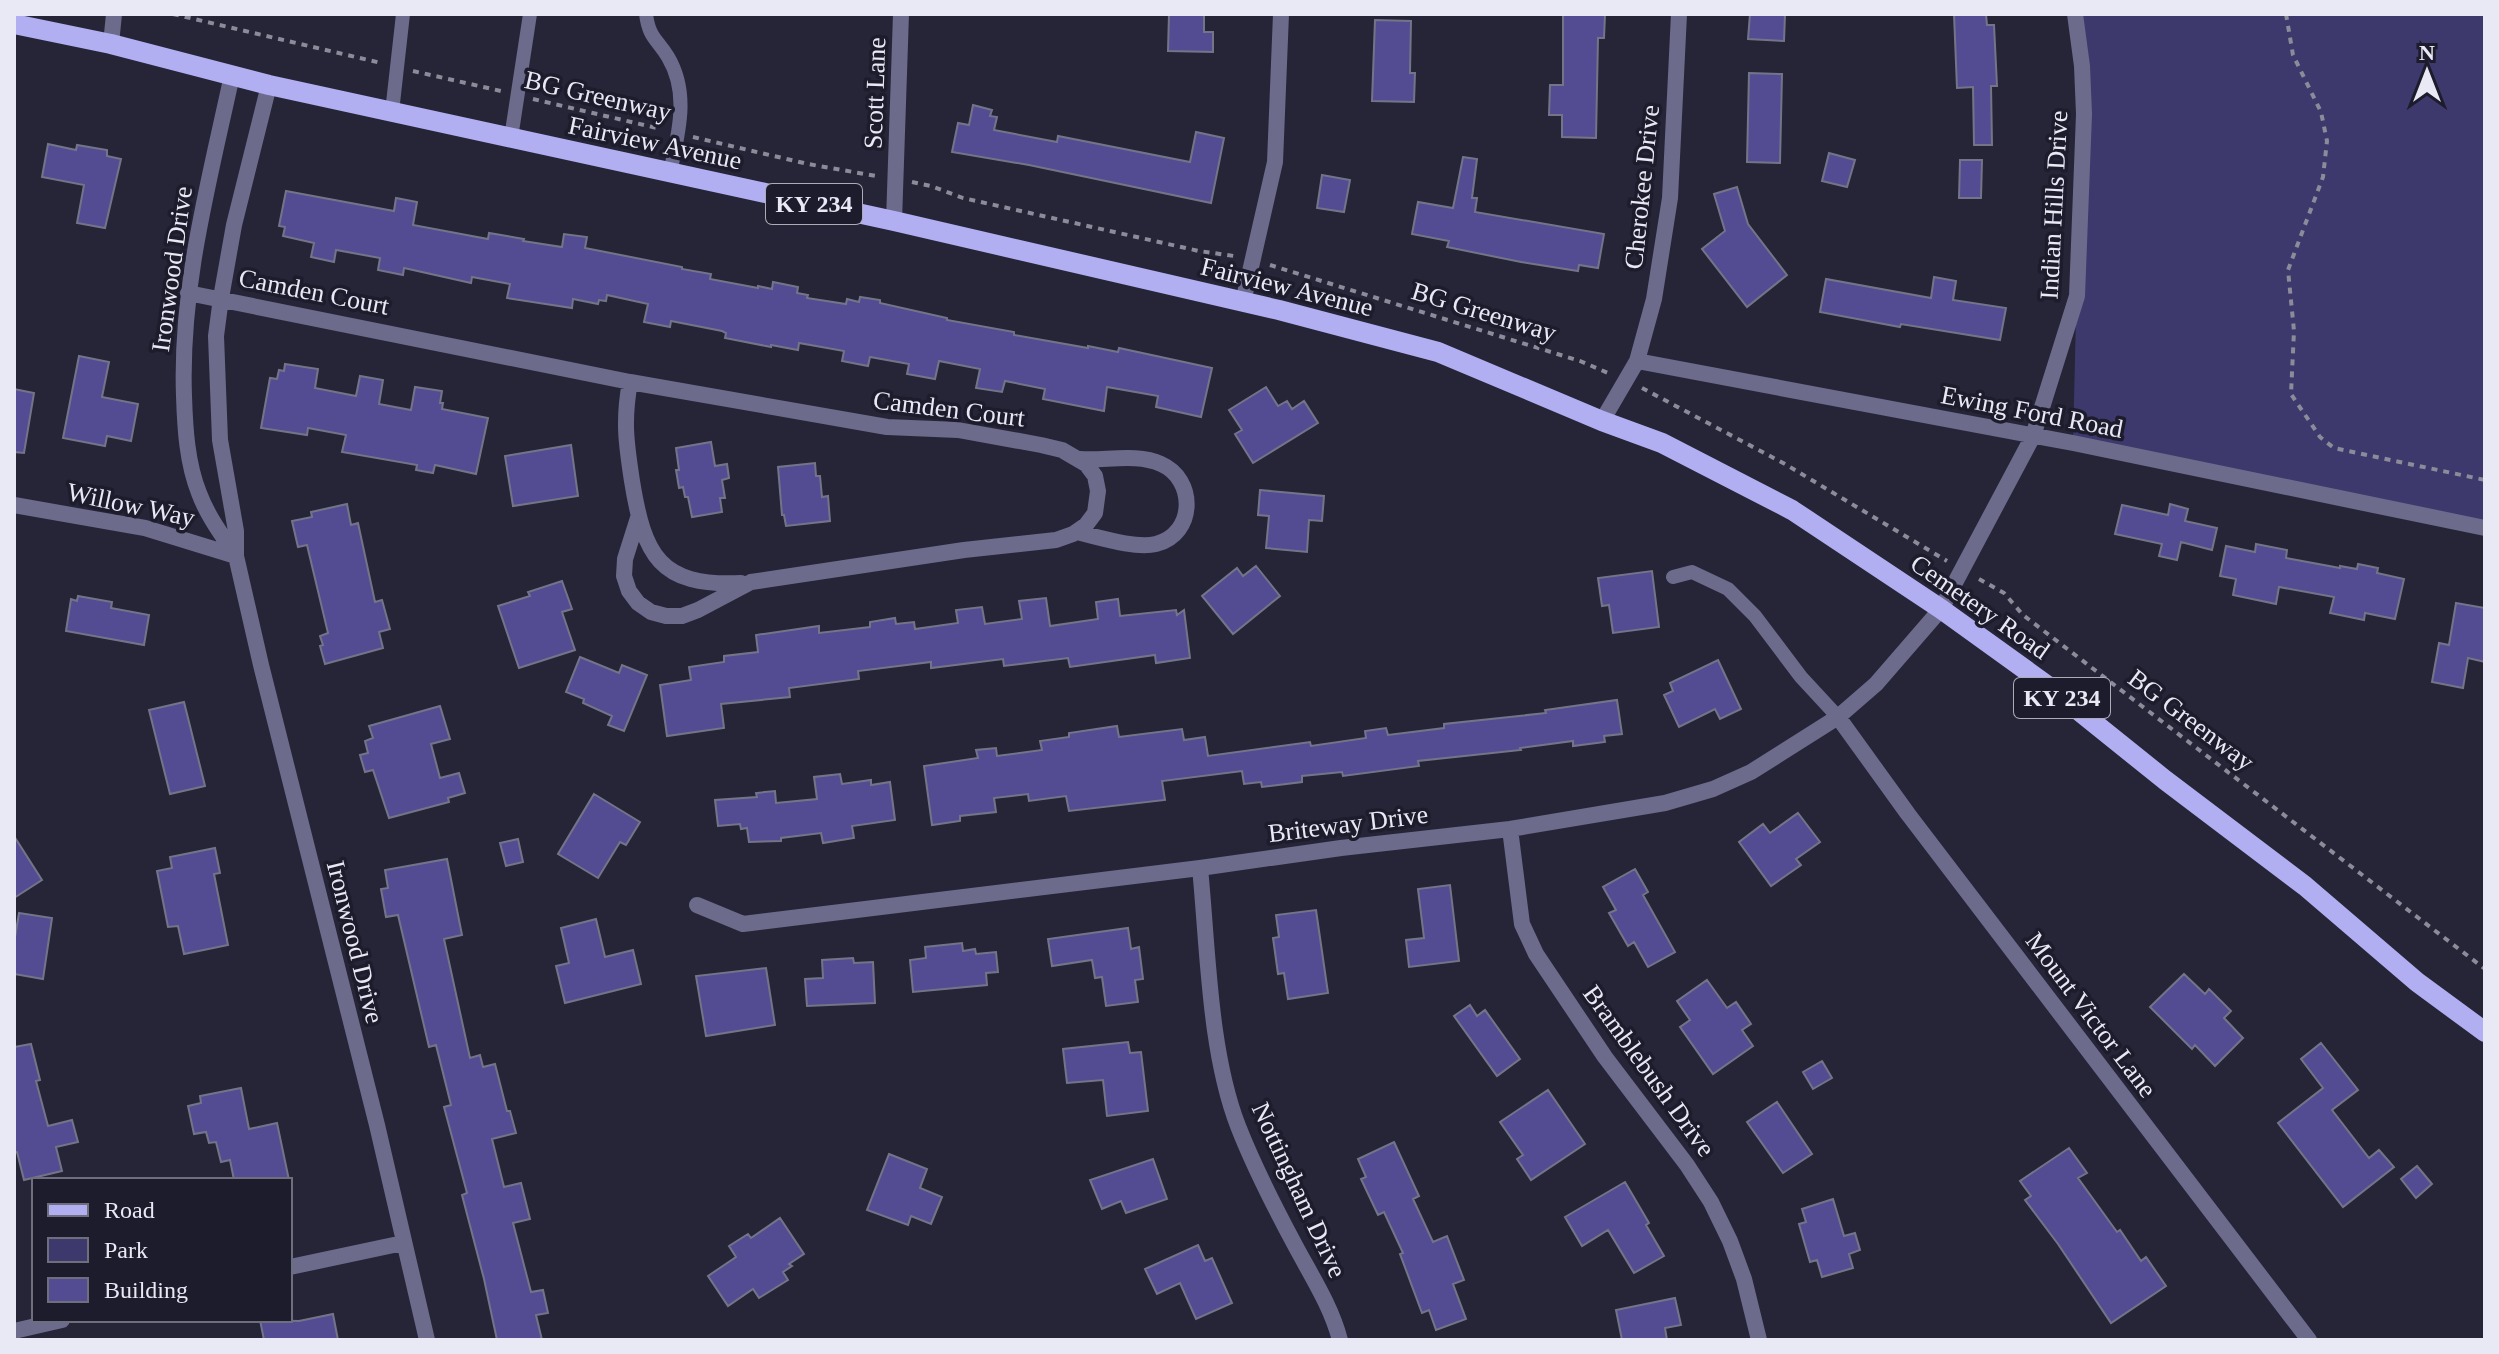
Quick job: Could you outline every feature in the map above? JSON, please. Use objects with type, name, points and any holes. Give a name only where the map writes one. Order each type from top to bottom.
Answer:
[{"type":"main road","name":"Fairview Avenue","points":[[14,24],[111,44],[269,85],[894,221],[1243,302],[1438,352],[1602,421]]},
{"type":"main road","name":"Cemetery Road","points":[[1602,421],[1662,443],[1792,510],[1941,609],[2048,686],[2305,886],[2417,982],[2485,1032]]},
{"type":"street","points":[[111,44],[114,14]]},
{"type":"street","name":"Scott Lane","points":[[894,221],[901,14]]},
{"type":"street","points":[[1243,302],[1275,162],[1281,14]]},
{"type":"street","name":"Cherokee Drive","points":[[1637,361],[1654,299],[1670,198],[1679,14]]},
{"type":"street","name":"Indian Hills Drive","points":[[1941,609],[2033,436],[2077,296],[2084,114],[2075,14]]},
{"type":"street","name":"Ironwood Drive","points":[[232,75],[195,239],[183,337],[185,433],[198,490],[210,520],[236,556]]},
{"type":"street","name":"Ironwood Drive","points":[[269,85],[234,225],[221,298],[216,336],[220,440],[236,531],[236,556],[427,1340]]},
{"type":"street","name":"Camden Court","points":[[188,293],[630,382],[887,427],[958,430],[1062,450],[1080,459],[1132,459],[1159,463],[1171,470],[1186,492],[1186,517],[1180,528],[1161,543],[1138,544],[1076,532]]},
{"type":"street","points":[[1602,421],[1637,361]]},
{"type":"street","name":"Ewing Ford Road","points":[[1637,361],[2033,436],[2485,528]]},
{"type":"street","points":[[630,382],[624,415],[638,518],[657,559],[673,572],[704,583],[751,582],[964,550],[1056,540],[1076,532],[1091,519],[1098,499],[1095,476],[1080,459]]},
{"type":"street","name":"Willow Way","points":[[14,505],[145,528],[236,556]]},
{"type":"street","points":[[638,518],[625,559],[624,576],[633,597],[651,612],[666,616],[690,614],[751,582]]},
{"type":"street","name":"Briteway Drive","points":[[697,905],[743,924],[1510,829],[1665,803],[1713,789],[1767,764],[1838,717],[1876,684],[1941,609]]},
{"type":"street","name":"Mount Victor Lane","points":[[1838,717],[1908,814],[2309,1340]]},
{"type":"street","name":"Bramblebush Drive","points":[[1510,829],[1522,924],[1536,954],[1605,1057],[1687,1165],[1711,1202],[1744,1279],[1759,1340]]},
{"type":"street","name":"Nottingham Drive","points":[[1200,868],[1215,1021],[1237,1125],[1329,1308],[1340,1340]]},
{"type":"street","points":[[292,1267],[403,1243]]},
{"type":"street","points":[[14,1331],[53,1322]]},
{"type":"lane","points":[[392,112],[403,14]]},
{"type":"lane","points":[[511,138],[530,14]]},
{"type":"lane","points":[[646,14],[649,31],[669,58],[678,80],[682,111],[670,173]]},
{"type":"lane","points":[[1673,577],[1692,572],[1728,589],[1755,616],[1801,677],[1838,717]]},
{"type":"path","name":"BG Greenway","points":[[173,14],[808,164],[931,186],[978,202],[1199,251],[1223,253],[1300,273],[1566,356],[1665,399],[1785,464],[2004,593],[2023,615],[2485,969]]},
{"type":"path","points":[[2286,14],[2293,55],[2321,112],[2327,141],[2323,177],[2288,270],[2294,331],[2291,394],[2320,437],[2334,448],[2485,480]]},
{"type":"green space","points":[[2074,14],[2485,14],[2485,528],[2073,443],[2082,66]]},
{"type":"building","points":[[1169,14],[1204,14],[1204,32],[1213,32],[1213,52],[1168,51]]},
{"type":"building","points":[[1563,14],[1605,14],[1604,38],[1598,38],[1596,138],[1562,137],[1562,115],[1549,115],[1550,85],[1563,85]]},
{"type":"building","points":[[1750,14],[1785,14],[1784,41],[1748,39]]},
{"type":"building","points":[[1954,14],[1986,14],[1987,25],[1994,25],[1997,86],[1991,86],[1992,145],[1974,145],[1973,87],[1957,88]]},
{"type":"building","points":[[1375,20],[1411,21],[1410,73],[1415,73],[1414,102],[1372,101]]},
{"type":"building","points":[[1749,73],[1782,74],[1780,163],[1747,162]]},
{"type":"building","points":[[973,105],[992,110],[990,116],[997,117],[994,130],[1057,142],[1058,136],[1190,162],[1196,132],[1224,138],[1211,203],[952,152],[958,123],[969,125]]},
{"type":"building","points":[[48,144],[76,150],[77,145],[107,150],[107,156],[121,159],[105,228],[77,223],[84,185],[42,177]]},
{"type":"building","points":[[1829,153],[1855,160],[1847,187],[1822,181]]},
{"type":"building","points":[[1463,157],[1477,159],[1472,198],[1477,198],[1475,212],[1604,234],[1598,268],[1579,265],[1578,271],[1521,262],[1447,247],[1449,241],[1412,234],[1418,202],[1453,208]]},
{"type":"building","points":[[1960,160],[1982,160],[1981,198],[1959,198]]},
{"type":"building","points":[[1322,175],[1350,180],[1344,212],[1317,208]]},
{"type":"building","points":[[1737,187],[1748,224],[1787,275],[1747,307],[1702,249],[1725,231],[1714,194]]},
{"type":"building","points":[[286,191],[394,211],[396,198],[417,202],[413,225],[488,239],[489,233],[562,247],[564,234],[587,237],[585,248],[711,274],[710,279],[772,289],[773,282],[798,287],[797,293],[808,295],[807,298],[846,304],[847,299],[859,302],[860,297],[880,300],[880,303],[947,320],[1014,332],[1014,335],[1118,352],[1119,348],[1212,368],[1201,417],[1156,407],[1158,396],[1107,387],[1104,411],[1043,399],[1045,389],[1005,381],[1002,392],[976,388],[980,369],[939,361],[935,379],[907,374],[909,364],[870,357],[868,366],[842,361],[844,351],[799,343],[798,350],[771,347],[725,338],[726,333],[722,331],[671,321],[670,327],[644,322],[648,304],[607,295],[606,301],[599,300],[598,304],[573,299],[572,308],[507,298],[510,284],[472,277],[471,283],[404,268],[403,275],[378,270],[380,258],[336,250],[334,262],[311,257],[314,243],[283,236],[285,227],[279,226]]},
{"type":"building","points":[[1934,277],[1956,281],[1953,300],[2006,308],[2000,340],[1901,324],[1900,327],[1820,312],[1826,279],[1931,298]]},
{"type":"building","points":[[79,356],[109,362],[102,397],[138,404],[131,441],[107,436],[105,446],[63,438]]},
{"type":"building","points":[[285,364],[318,369],[315,388],[356,396],[360,376],[383,380],[379,404],[411,410],[415,387],[442,391],[442,409],[488,418],[476,474],[435,465],[433,473],[416,470],[417,465],[342,452],[346,435],[308,428],[307,435],[261,428],[270,378],[277,379],[279,370],[284,371]]},
{"type":"building","points":[[1266,387],[1278,406],[1287,401],[1292,409],[1304,401],[1318,423],[1253,463],[1235,434],[1242,430],[1229,410]]},
{"type":"building","points":[[14,389],[34,393],[24,453],[14,452]]},
{"type":"building","points":[[711,442],[715,466],[727,464],[729,478],[722,480],[725,498],[720,498],[722,512],[692,517],[688,497],[685,497],[683,487],[679,488],[676,448]]},
{"type":"building","points":[[571,445],[578,496],[513,506],[505,456]]},
{"type":"building","points":[[815,463],[822,497],[828,496],[830,521],[786,526],[782,515],[778,467]]},
{"type":"building","points":[[1260,490],[1324,496],[1322,521],[1309,520],[1307,552],[1266,548],[1269,516],[1258,515]]},
{"type":"building","points":[[347,504],[351,525],[358,523],[375,602],[382,600],[390,629],[379,632],[383,648],[325,664],[320,636],[328,633],[307,545],[298,547],[292,521],[312,517],[311,512]]},
{"type":"building","points":[[2170,504],[2188,509],[2185,521],[2217,528],[2212,550],[2181,542],[2177,560],[2159,556],[2162,544],[2115,534],[2122,505],[2168,515]]},
{"type":"building","points":[[2256,544],[2287,550],[2286,558],[2340,568],[2357,569],[2358,564],[2378,568],[2377,573],[2404,579],[2395,619],[2365,613],[2364,620],[2330,613],[2334,597],[2279,587],[2276,604],[2233,595],[2236,579],[2220,576],[2226,546],[2255,552]]},
{"type":"building","points":[[1256,566],[1280,596],[1233,634],[1202,596],[1237,568],[1243,576]]},
{"type":"building","points":[[1652,571],[1659,627],[1613,633],[1609,605],[1602,606],[1598,578]]},
{"type":"building","points":[[562,581],[572,609],[562,612],[575,650],[519,668],[498,606]]},
{"type":"building","points":[[78,596],[112,602],[111,608],[149,615],[144,645],[66,631],[71,599],[77,601]]},
{"type":"building","points":[[1046,598],[1050,626],[1098,619],[1096,602],[1118,599],[1120,616],[1176,610],[1177,615],[1184,610],[1190,658],[1156,663],[1155,655],[1070,667],[1068,658],[1004,666],[1003,659],[931,668],[931,662],[858,671],[859,679],[789,688],[790,697],[721,704],[724,728],[667,736],[660,685],[691,680],[689,667],[724,662],[724,656],[758,652],[756,635],[819,626],[819,633],[870,627],[870,622],[895,618],[896,624],[914,622],[915,629],[958,623],[956,610],[982,607],[985,624],[1022,619],[1019,601]]},
{"type":"building","points":[[2456,603],[2485,608],[2485,662],[2468,658],[2463,688],[2432,682],[2439,643],[2449,645]]},
{"type":"building","points":[[580,657],[619,673],[622,665],[647,675],[624,731],[608,725],[612,716],[566,692]]},
{"type":"building","points":[[1718,660],[1741,709],[1720,719],[1715,709],[1679,727],[1664,695],[1673,691],[1670,683]]},
{"type":"building","points":[[1617,700],[1622,734],[1604,736],[1605,742],[1573,746],[1573,741],[1418,761],[1419,766],[1343,776],[1342,772],[1302,776],[1302,782],[1262,787],[1261,782],[1244,784],[1242,771],[1162,781],[1165,800],[1069,811],[1066,796],[1029,801],[1028,794],[994,798],[996,812],[960,816],[960,821],[932,825],[924,766],[978,758],[976,750],[996,748],[997,756],[1042,750],[1040,741],[1069,737],[1069,733],[1117,726],[1119,737],[1182,729],[1184,740],[1205,737],[1208,756],[1366,738],[1365,731],[1386,728],[1388,735],[1444,728],[1444,724],[1546,713],[1545,710]]},
{"type":"building","points":[[184,702],[205,786],[170,794],[149,710]]},
{"type":"building","points":[[440,706],[450,739],[431,744],[440,778],[459,773],[465,793],[448,798],[449,802],[389,818],[373,770],[365,772],[360,755],[368,753],[365,741],[373,738],[369,726]]},
{"type":"building","points":[[840,774],[842,784],[871,780],[871,785],[890,782],[895,820],[852,826],[854,838],[823,843],[821,833],[781,838],[781,841],[749,842],[747,828],[741,829],[740,824],[718,826],[715,800],[757,797],[756,793],[775,791],[776,803],[817,799],[814,777]]},
{"type":"building","points":[[594,794],[640,822],[626,845],[620,842],[598,878],[558,854]]},
{"type":"building","points":[[1798,813],[1820,842],[1796,859],[1801,865],[1771,886],[1739,842],[1763,824],[1770,833]]},
{"type":"building","points":[[14,836],[42,880],[14,898]]},
{"type":"building","points":[[518,839],[523,862],[506,866],[500,843]]},
{"type":"building","points":[[215,848],[220,873],[214,874],[228,945],[184,954],[178,926],[168,927],[157,871],[172,868],[170,857]]},
{"type":"building","points":[[447,859],[462,935],[444,939],[470,1058],[480,1055],[483,1067],[495,1064],[516,1133],[492,1139],[504,1187],[521,1183],[530,1219],[513,1223],[531,1292],[543,1290],[548,1313],[536,1315],[542,1340],[497,1340],[462,1195],[467,1193],[444,1107],[451,1105],[436,1045],[429,1047],[398,915],[386,917],[381,889],[388,888],[385,870]]},
{"type":"building","points":[[1635,869],[1648,892],[1643,895],[1675,952],[1648,967],[1634,942],[1628,946],[1609,913],[1616,910],[1603,887]]},
{"type":"building","points":[[1450,885],[1459,961],[1409,967],[1406,940],[1424,938],[1418,889]]},
{"type":"building","points":[[1316,910],[1328,993],[1288,999],[1284,973],[1278,974],[1273,938],[1279,937],[1276,915]]},
{"type":"building","points":[[19,913],[52,918],[43,979],[14,974],[14,943]]},
{"type":"building","points":[[596,919],[605,957],[633,950],[641,984],[565,1003],[556,966],[569,963],[561,928]]},
{"type":"building","points":[[1128,928],[1131,949],[1139,947],[1143,979],[1135,980],[1138,1002],[1106,1006],[1102,977],[1095,978],[1092,960],[1052,966],[1048,939]]},
{"type":"building","points":[[962,943],[963,951],[975,949],[976,954],[996,952],[998,972],[986,973],[987,985],[913,992],[910,960],[926,958],[925,947]]},
{"type":"building","points":[[853,958],[854,963],[873,962],[875,1003],[807,1006],[805,979],[823,978],[822,960]]},
{"type":"building","points":[[766,968],[775,1025],[706,1036],[696,976]]},
{"type":"building","points":[[2184,974],[2205,994],[2209,989],[2231,1011],[2224,1018],[2243,1038],[2215,1066],[2195,1045],[2192,1049],[2150,1007]]},
{"type":"building","points":[[1707,980],[1727,1008],[1736,1002],[1751,1024],[1742,1030],[1753,1046],[1713,1074],[1680,1027],[1690,1020],[1677,1001]]},
{"type":"building","points":[[1470,1005],[1477,1016],[1485,1010],[1520,1059],[1497,1076],[1454,1016]]},
{"type":"building","points":[[1128,1042],[1130,1053],[1141,1052],[1148,1111],[1107,1116],[1103,1080],[1067,1083],[1063,1049]]},
{"type":"building","points":[[2321,1043],[2358,1090],[2332,1110],[2369,1158],[2379,1150],[2394,1167],[2343,1207],[2278,1123],[2323,1088],[2301,1059]]},
{"type":"building","points":[[31,1044],[40,1080],[36,1081],[48,1126],[72,1120],[78,1142],[56,1147],[62,1171],[24,1180],[17,1152],[14,1153],[14,1047]]},
{"type":"building","points":[[1822,1061],[1832,1078],[1813,1089],[1803,1072]]},
{"type":"building","points":[[241,1088],[249,1129],[277,1123],[289,1178],[234,1178],[230,1160],[221,1162],[216,1142],[209,1143],[206,1132],[194,1134],[188,1106],[201,1103],[200,1096]]},
{"type":"building","points":[[1548,1090],[1585,1144],[1531,1180],[1517,1159],[1523,1155],[1500,1122]]},
{"type":"building","points":[[1777,1102],[1812,1154],[1783,1173],[1747,1122]]},
{"type":"building","points":[[1394,1142],[1419,1196],[1413,1199],[1433,1242],[1447,1236],[1464,1280],[1453,1284],[1466,1319],[1436,1330],[1429,1310],[1422,1313],[1400,1254],[1403,1253],[1384,1212],[1378,1215],[1361,1179],[1366,1177],[1358,1159]]},
{"type":"building","points":[[2069,1148],[2087,1173],[2078,1178],[2117,1232],[2120,1230],[2141,1261],[2146,1257],[2166,1286],[2111,1323],[2025,1200],[2031,1196],[2020,1181]]},
{"type":"building","points":[[889,1154],[927,1169],[920,1188],[942,1197],[931,1224],[911,1216],[908,1225],[867,1210]]},
{"type":"building","points":[[1153,1159],[1167,1199],[1126,1213],[1121,1201],[1102,1209],[1090,1180]]},
{"type":"building","points":[[2417,1166],[2432,1184],[2416,1198],[2401,1179]]},
{"type":"building","points":[[1625,1182],[1664,1256],[1634,1273],[1608,1230],[1582,1246],[1565,1217]]},
{"type":"building","points":[[1833,1199],[1844,1236],[1855,1233],[1860,1250],[1849,1254],[1853,1268],[1822,1277],[1817,1260],[1810,1262],[1799,1224],[1806,1222],[1802,1209]]},
{"type":"building","points":[[780,1218],[804,1254],[783,1272],[788,1280],[759,1298],[753,1289],[728,1306],[708,1276],[736,1257],[729,1246],[748,1234],[751,1238]]},
{"type":"building","points":[[1198,1245],[1205,1261],[1212,1258],[1232,1303],[1196,1319],[1180,1283],[1157,1294],[1145,1269]]},
{"type":"building","points":[[1675,1298],[1681,1325],[1665,1328],[1667,1340],[1622,1340],[1616,1310]]},
{"type":"building","points":[[333,1314],[338,1340],[264,1340],[260,1322],[299,1321]]}]
